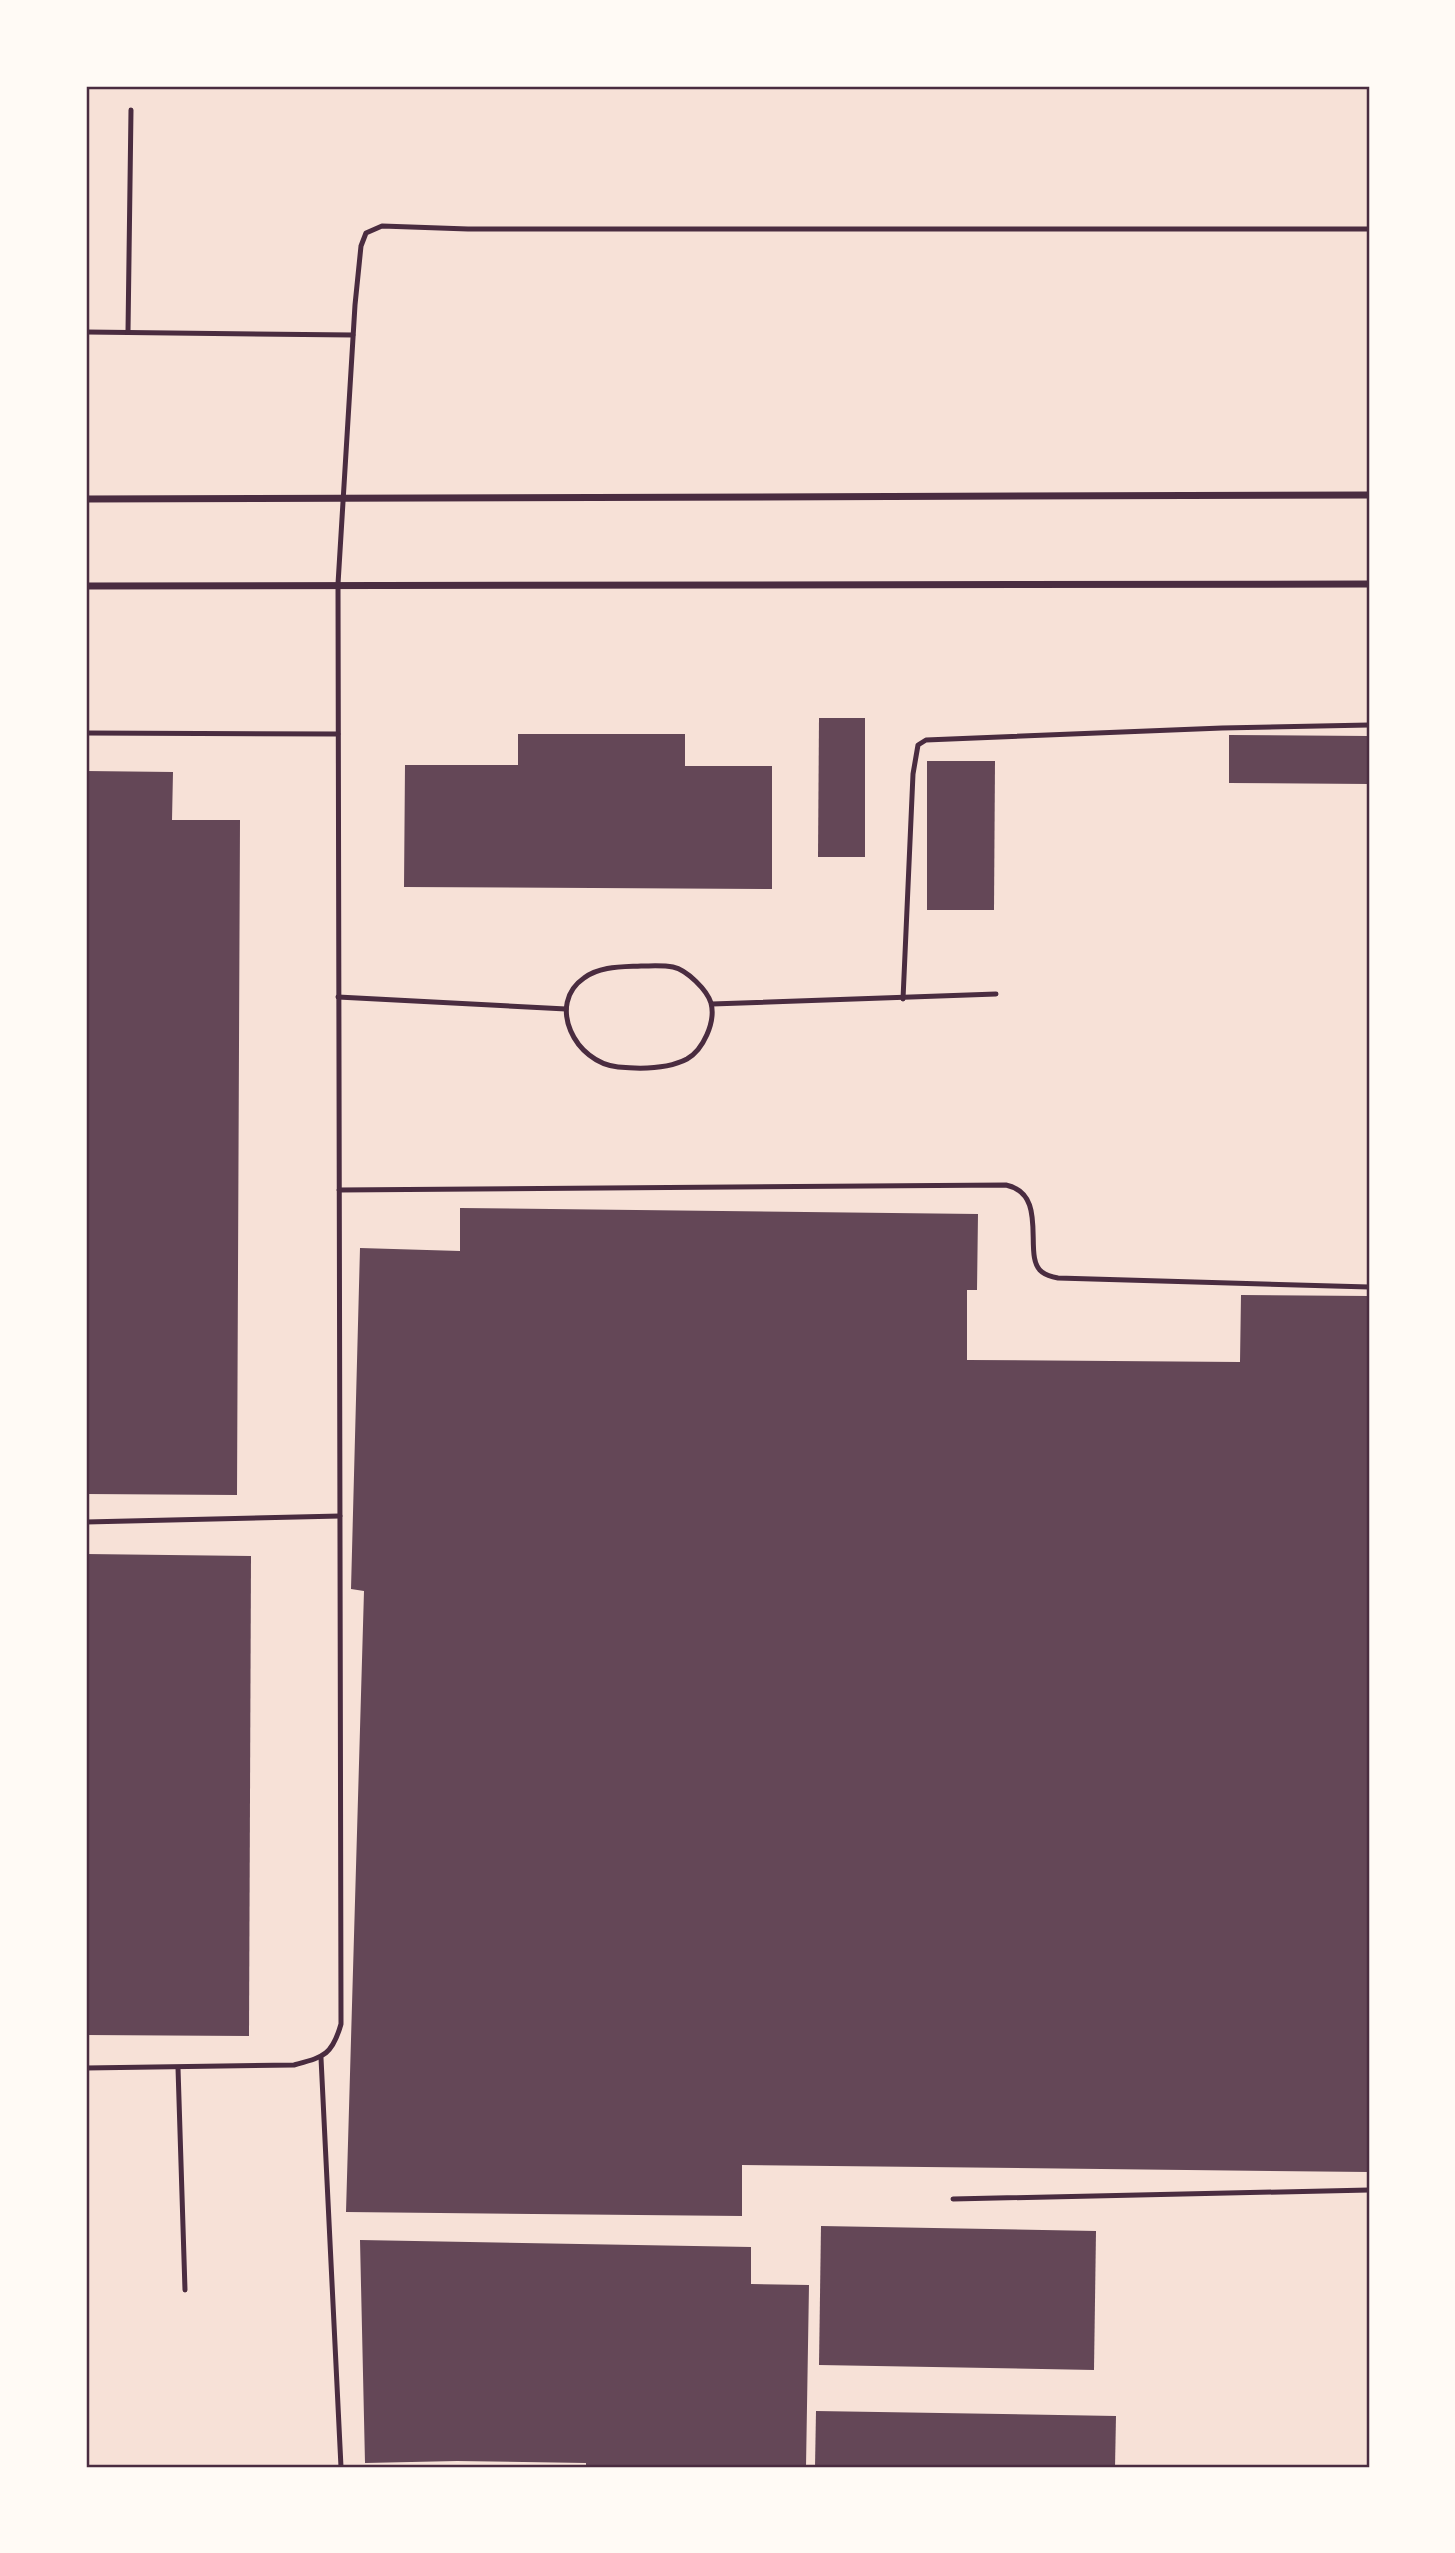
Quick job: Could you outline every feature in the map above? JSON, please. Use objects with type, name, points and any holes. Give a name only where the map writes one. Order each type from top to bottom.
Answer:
[{"type":"street","points":[[86,499],[1369,495]]},
{"type":"street","points":[[86,586],[1369,584]]},
{"type":"lane","points":[[128,332],[131,110]]},
{"type":"lane","points":[[86,2068],[294,2065],[321,2058],[336,2041],[341,2024],[338,584],[353,335],[361,246],[366,233],[382,226],[468,229],[1369,229]]},
{"type":"lane","points":[[86,332],[353,335]]},
{"type":"lane","points":[[903,999],[913,774],[918,745],[926,740],[1369,725]]},
{"type":"lane","points":[[86,733],[338,734]]},
{"type":"lane","points":[[641,966],[676,967],[691,978],[712,1004],[709,1034],[700,1047],[688,1058],[667,1066],[616,1067],[589,1058],[572,1039],[566,1009],[571,994],[582,978],[603,969],[641,966]]},
{"type":"lane","points":[[712,1004],[996,994]]},
{"type":"lane","points":[[338,997],[566,1009]]},
{"type":"lane","points":[[339,1190],[1006,1185],[1017,1188],[1026,1195],[1037,1266],[1043,1273],[1058,1278],[1369,1287]]},
{"type":"lane","points":[[86,1521],[340,1516]]},
{"type":"lane","points":[[321,2058],[341,2467]]},
{"type":"lane","points":[[178,2068],[185,2290]]},
{"type":"lane","points":[[953,2199],[1369,2190]]},
{"type":"building","points":[[819,718],[865,718],[865,857],[818,857]]},
{"type":"building","points":[[518,734],[685,734],[685,766],[772,766],[772,889],[404,887],[405,765],[518,765]]},
{"type":"building","points":[[1229,735],[1369,736],[1369,784],[1229,783]]},
{"type":"building","points":[[927,761],[995,761],[994,910],[927,910]]},
{"type":"building","points":[[86,771],[173,772],[172,820],[240,820],[237,1495],[86,1494]]},
{"type":"building","points":[[460,1208],[978,1214],[977,1290],[967,1290],[967,1360],[1240,1362],[1241,1295],[1369,1296],[1369,2172],[742,2165],[742,2216],[346,2212],[364,1591],[351,1589],[360,1248],[460,1251]]},
{"type":"building","points":[[86,1554],[251,1556],[249,2036],[86,2035]]},
{"type":"building","points":[[821,2226],[1096,2231],[1094,2370],[819,2365]]},
{"type":"building","points":[[360,2240],[751,2247],[751,2284],[809,2285],[806,2467],[586,2467],[586,2463],[457,2461],[365,2463]]},
{"type":"building","points":[[816,2411],[1116,2416],[1115,2467],[815,2467]]}]
